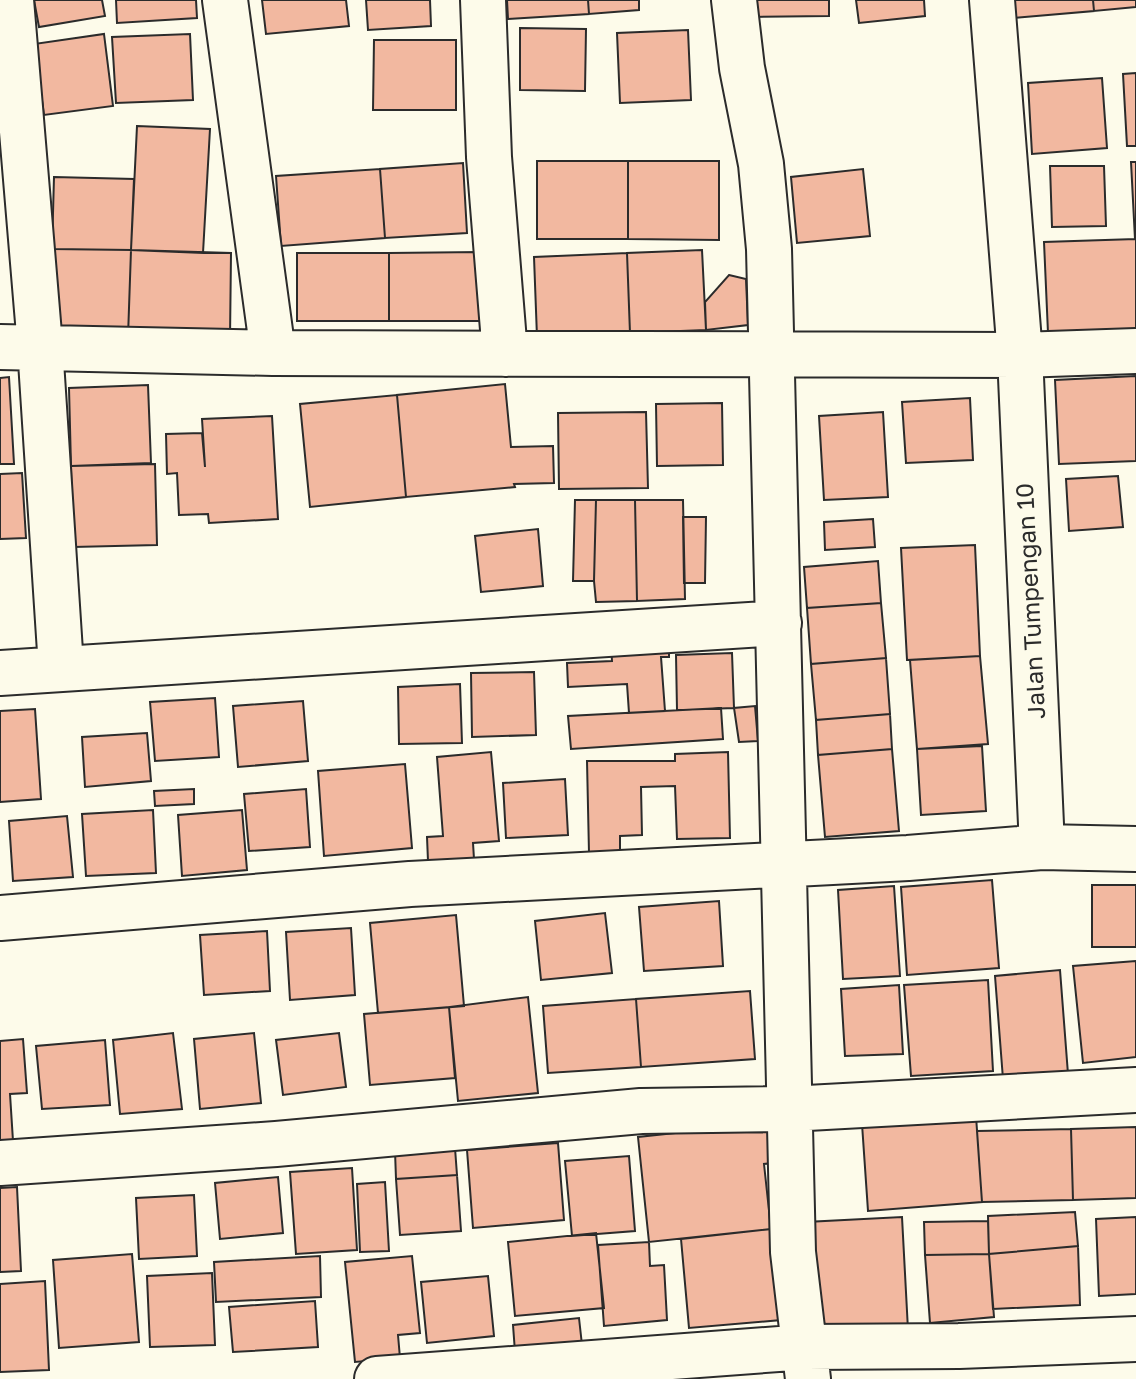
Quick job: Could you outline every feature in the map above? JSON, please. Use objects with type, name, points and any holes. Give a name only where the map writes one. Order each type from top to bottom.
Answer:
[{"type":"street","points":[[11,0],[20,347],[61,667]]},
{"type":"street","points":[[225,0],[273,353]]},
{"type":"street","points":[[483,0],[489,157],[505,354]]},
{"type":"street","points":[[734,0],[742,68],[762,178],[769,249],[793,1252],[807,1363]]},
{"type":"street","name":"Jalan Tumpengan 10","points":[[992,0],[1020,355],[1042,847]]},
{"type":"street","points":[[20,347],[505,354],[1020,355],[1136,351]]},
{"type":"street","points":[[0,673],[779,623]]},
{"type":"street","points":[[0,918],[410,884],[908,858],[1042,847],[1136,849]]},
{"type":"street","points":[[0,1163],[276,1144],[641,1111],[789,1109],[1136,1090]]},
{"type":"street","points":[[377,1379],[807,1363],[959,1346],[1136,1339]]},
{"type":"building","points":[[34,0],[102,0],[105,16],[39,27]]},
{"type":"building","points":[[116,0],[196,0],[197,18],[117,23]]},
{"type":"building","points":[[262,0],[346,0],[349,26],[266,34]]},
{"type":"building","points":[[366,0],[430,0],[431,26],[368,30]]},
{"type":"building","points":[[507,0],[588,0],[589,14],[508,19]]},
{"type":"building","points":[[588,0],[639,0],[639,10],[589,14]]},
{"type":"building","points":[[748,0],[829,0],[829,16],[749,17]]},
{"type":"building","points":[[856,0],[924,0],[925,16],[859,23]]},
{"type":"building","points":[[1010,0],[1093,0],[1094,11],[1012,18]]},
{"type":"building","points":[[1093,0],[1136,0],[1136,7],[1094,11]]},
{"type":"building","points":[[520,28],[586,29],[585,91],[520,90]]},
{"type":"building","points":[[688,30],[691,100],[620,103],[617,33]]},
{"type":"building","points":[[104,34],[113,106],[44,115],[34,44]]},
{"type":"building","points":[[190,34],[193,100],[116,103],[112,37]]},
{"type":"building","points":[[374,40],[456,40],[456,110],[373,110]]},
{"type":"building","points":[[1136,73],[1136,146],[1127,146],[1123,74]]},
{"type":"building","points":[[1102,78],[1107,148],[1032,154],[1028,83]]},
{"type":"building","points":[[137,126],[210,129],[203,253],[131,250]]},
{"type":"building","points":[[537,161],[628,161],[628,239],[537,239]]},
{"type":"building","points":[[628,161],[719,161],[719,240],[628,239]]},
{"type":"building","points":[[1131,162],[1136,162],[1136,239],[1135,239]]},
{"type":"building","points":[[463,163],[467,233],[385,238],[380,169]]},
{"type":"building","points":[[1050,166],[1104,166],[1106,226],[1052,227]]},
{"type":"building","points":[[380,169],[385,238],[281,246],[276,176]]},
{"type":"building","points":[[863,169],[870,236],[797,243],[791,177]]},
{"type":"building","points":[[54,177],[134,179],[131,250],[52,249]]},
{"type":"building","points":[[1136,239],[1136,329],[1048,333],[1044,242]]},
{"type":"building","points":[[52,249],[131,250],[128,337],[50,335]]},
{"type":"building","points":[[131,250],[231,253],[230,339],[128,337]]},
{"type":"building","points":[[702,250],[706,330],[630,333],[627,253]]},
{"type":"building","points":[[480,252],[480,321],[389,321],[389,253]]},
{"type":"building","points":[[297,253],[389,253],[389,321],[297,321]]},
{"type":"building","points":[[627,253],[630,333],[537,337],[534,257]]},
{"type":"building","points":[[729,275],[746,279],[748,325],[706,330],[705,302]]},
{"type":"building","points":[[1136,376],[1136,461],[1059,464],[1055,380]]},
{"type":"building","points":[[9,377],[14,464],[0,464],[0,378]]},
{"type":"building","points":[[505,384],[511,447],[553,446],[554,483],[514,484],[515,487],[406,497],[397,395]]},
{"type":"building","points":[[148,385],[151,463],[71,466],[69,388]]},
{"type":"building","points":[[397,395],[406,497],[310,507],[300,404]]},
{"type":"building","points":[[970,398],[973,460],[906,463],[902,402]]},
{"type":"building","points":[[722,403],[723,465],[657,466],[656,404]]},
{"type":"building","points":[[646,412],[648,488],[559,489],[558,413]]},
{"type":"building","points":[[883,412],[888,497],[824,500],[819,416]]},
{"type":"building","points":[[272,416],[278,519],[209,523],[208,514],[179,515],[177,473],[167,474],[166,434],[202,433],[205,467],[202,419]]},
{"type":"building","points":[[155,464],[157,545],[73,547],[71,466]]},
{"type":"building","points":[[22,473],[26,538],[0,539],[0,474]]},
{"type":"building","points":[[1118,476],[1123,527],[1069,531],[1066,479]]},
{"type":"building","points":[[575,500],[596,500],[594,581],[573,581]]},
{"type":"building","points":[[596,500],[635,500],[637,601],[596,602]]},
{"type":"building","points":[[635,500],[683,500],[685,599],[637,601]]},
{"type":"building","points":[[683,517],[706,517],[705,583],[684,583]]},
{"type":"building","points":[[873,519],[875,547],[825,550],[824,522]]},
{"type":"building","points":[[538,529],[543,586],[481,592],[475,536]]},
{"type":"building","points":[[975,545],[980,656],[907,660],[901,548]]},
{"type":"building","points":[[878,561],[881,603],[807,608],[804,567]]},
{"type":"building","points":[[881,603],[886,658],[811,664],[807,608]]},
{"type":"building","points":[[669,642],[669,657],[661,657],[665,711],[629,713],[627,684],[568,687],[567,663],[612,661],[611,646]]},
{"type":"building","points":[[732,653],[734,708],[677,710],[676,655]]},
{"type":"building","points":[[980,656],[988,744],[917,749],[910,660]]},
{"type":"building","points":[[886,658],[890,714],[816,720],[811,664]]},
{"type":"building","points":[[534,672],[536,735],[472,737],[471,673]]},
{"type":"building","points":[[460,684],[462,743],[399,744],[398,687]]},
{"type":"building","points":[[215,698],[219,757],[155,761],[150,702]]},
{"type":"building","points":[[303,701],[308,761],[238,767],[233,706]]},
{"type":"building","points":[[755,706],[758,741],[739,742],[734,708]]},
{"type":"building","points":[[721,708],[723,739],[571,749],[568,716]]},
{"type":"building","points":[[35,709],[41,799],[0,802],[0,711]]},
{"type":"building","points":[[890,714],[892,749],[818,755],[816,720]]},
{"type":"building","points":[[147,733],[151,781],[85,787],[82,737]]},
{"type":"building","points":[[982,746],[986,811],[921,815],[917,749]]},
{"type":"building","points":[[892,749],[899,831],[825,837],[818,755]]},
{"type":"building","points":[[491,752],[499,841],[473,843],[474,859],[428,861],[427,837],[443,836],[437,757]]},
{"type":"building","points":[[728,752],[730,838],[677,839],[675,786],[641,787],[642,835],[620,836],[620,852],[589,853],[587,761],[675,761],[675,754]]},
{"type":"building","points":[[405,764],[412,848],[324,856],[318,771]]},
{"type":"building","points":[[565,779],[568,835],[506,838],[503,783]]},
{"type":"building","points":[[194,789],[194,804],[155,806],[154,791]]},
{"type":"building","points":[[306,789],[310,847],[249,851],[244,794]]},
{"type":"building","points":[[153,810],[156,873],[86,876],[82,814]]},
{"type":"building","points":[[242,810],[247,870],[182,876],[178,815]]},
{"type":"building","points":[[67,816],[73,877],[13,881],[9,821]]},
{"type":"building","points":[[992,880],[999,968],[907,975],[901,887]]},
{"type":"building","points":[[1092,885],[1136,885],[1136,947],[1092,947]]},
{"type":"building","points":[[894,886],[900,976],[843,979],[838,890]]},
{"type":"building","points":[[719,901],[723,966],[644,971],[639,907]]},
{"type":"building","points":[[605,913],[612,973],[541,980],[535,921]]},
{"type":"building","points":[[456,915],[464,1006],[378,1013],[370,923]]},
{"type":"building","points":[[351,928],[355,995],[290,1000],[286,932]]},
{"type":"building","points":[[267,931],[270,991],[204,995],[200,935]]},
{"type":"building","points":[[1136,961],[1136,1057],[1083,1063],[1073,966]]},
{"type":"building","points":[[1060,970],[1068,1074],[1003,1079],[995,976]]},
{"type":"building","points":[[988,980],[993,1071],[911,1076],[904,985]]},
{"type":"building","points":[[899,985],[903,1054],[845,1056],[841,989]]},
{"type":"building","points":[[750,991],[755,1059],[641,1067],[636,999]]},
{"type":"building","points":[[528,997],[538,1093],[458,1101],[449,1007]]},
{"type":"building","points":[[636,999],[641,1067],[548,1073],[543,1006]]},
{"type":"building","points":[[449,1007],[455,1078],[370,1085],[364,1014]]},
{"type":"building","points":[[173,1033],[182,1109],[120,1114],[113,1040]]},
{"type":"building","points":[[254,1033],[261,1103],[200,1109],[194,1039]]},
{"type":"building","points":[[339,1033],[346,1087],[283,1095],[276,1040]]},
{"type":"building","points":[[23,1039],[27,1093],[10,1094],[13,1141],[0,1142],[0,1041]]},
{"type":"building","points":[[105,1040],[110,1105],[42,1109],[36,1046]]},
{"type":"building","points":[[976,1116],[982,1202],[868,1211],[862,1124]]},
{"type":"building","points":[[768,1123],[773,1163],[764,1164],[771,1229],[649,1242],[638,1137]]},
{"type":"building","points":[[1136,1127],[1136,1198],[1073,1200],[1071,1129]]},
{"type":"building","points":[[1071,1129],[1073,1200],[982,1202],[977,1131]]},
{"type":"building","points":[[558,1143],[564,1220],[473,1228],[467,1150]]},
{"type":"building","points":[[455,1148],[457,1175],[396,1179],[395,1151]]},
{"type":"building","points":[[629,1156],[635,1231],[572,1236],[565,1161]]},
{"type":"building","points":[[352,1168],[357,1250],[296,1254],[290,1172]]},
{"type":"building","points":[[457,1175],[461,1231],[400,1235],[396,1179]]},
{"type":"building","points":[[278,1177],[283,1233],[220,1239],[215,1183]]},
{"type":"building","points":[[385,1182],[389,1251],[360,1252],[357,1184]]},
{"type":"building","points":[[17,1187],[21,1271],[0,1272],[0,1188]]},
{"type":"building","points":[[194,1195],[197,1256],[139,1259],[136,1198]]},
{"type":"building","points":[[1075,1212],[1078,1246],[989,1254],[988,1216]]},
{"type":"building","points":[[902,1217],[908,1330],[812,1335],[806,1222]]},
{"type":"building","points":[[1136,1217],[1136,1294],[1099,1296],[1096,1219]]},
{"type":"building","points":[[988,1221],[989,1254],[925,1255],[924,1222]]},
{"type":"building","points":[[771,1229],[781,1320],[689,1328],[681,1239]]},
{"type":"building","points":[[596,1233],[604,1308],[515,1316],[508,1242]]},
{"type":"building","points":[[649,1242],[650,1266],[664,1265],[667,1320],[604,1326],[598,1245]]},
{"type":"building","points":[[1078,1246],[1080,1305],[993,1309],[989,1254]]},
{"type":"building","points":[[132,1254],[139,1342],[59,1348],[53,1260]]},
{"type":"building","points":[[989,1254],[994,1317],[930,1323],[925,1255]]},
{"type":"building","points":[[320,1256],[321,1297],[216,1302],[214,1262]]},
{"type":"building","points":[[412,1256],[420,1333],[398,1335],[400,1358],[355,1362],[345,1262]]},
{"type":"building","points":[[212,1273],[215,1345],[150,1347],[147,1276]]},
{"type":"building","points":[[488,1276],[494,1336],[427,1343],[421,1282]]},
{"type":"building","points":[[45,1281],[49,1370],[0,1372],[0,1284]]},
{"type":"building","points":[[315,1301],[318,1347],[233,1352],[229,1307]]},
{"type":"building","points":[[579,1318],[582,1345],[515,1352],[513,1325]]}]
